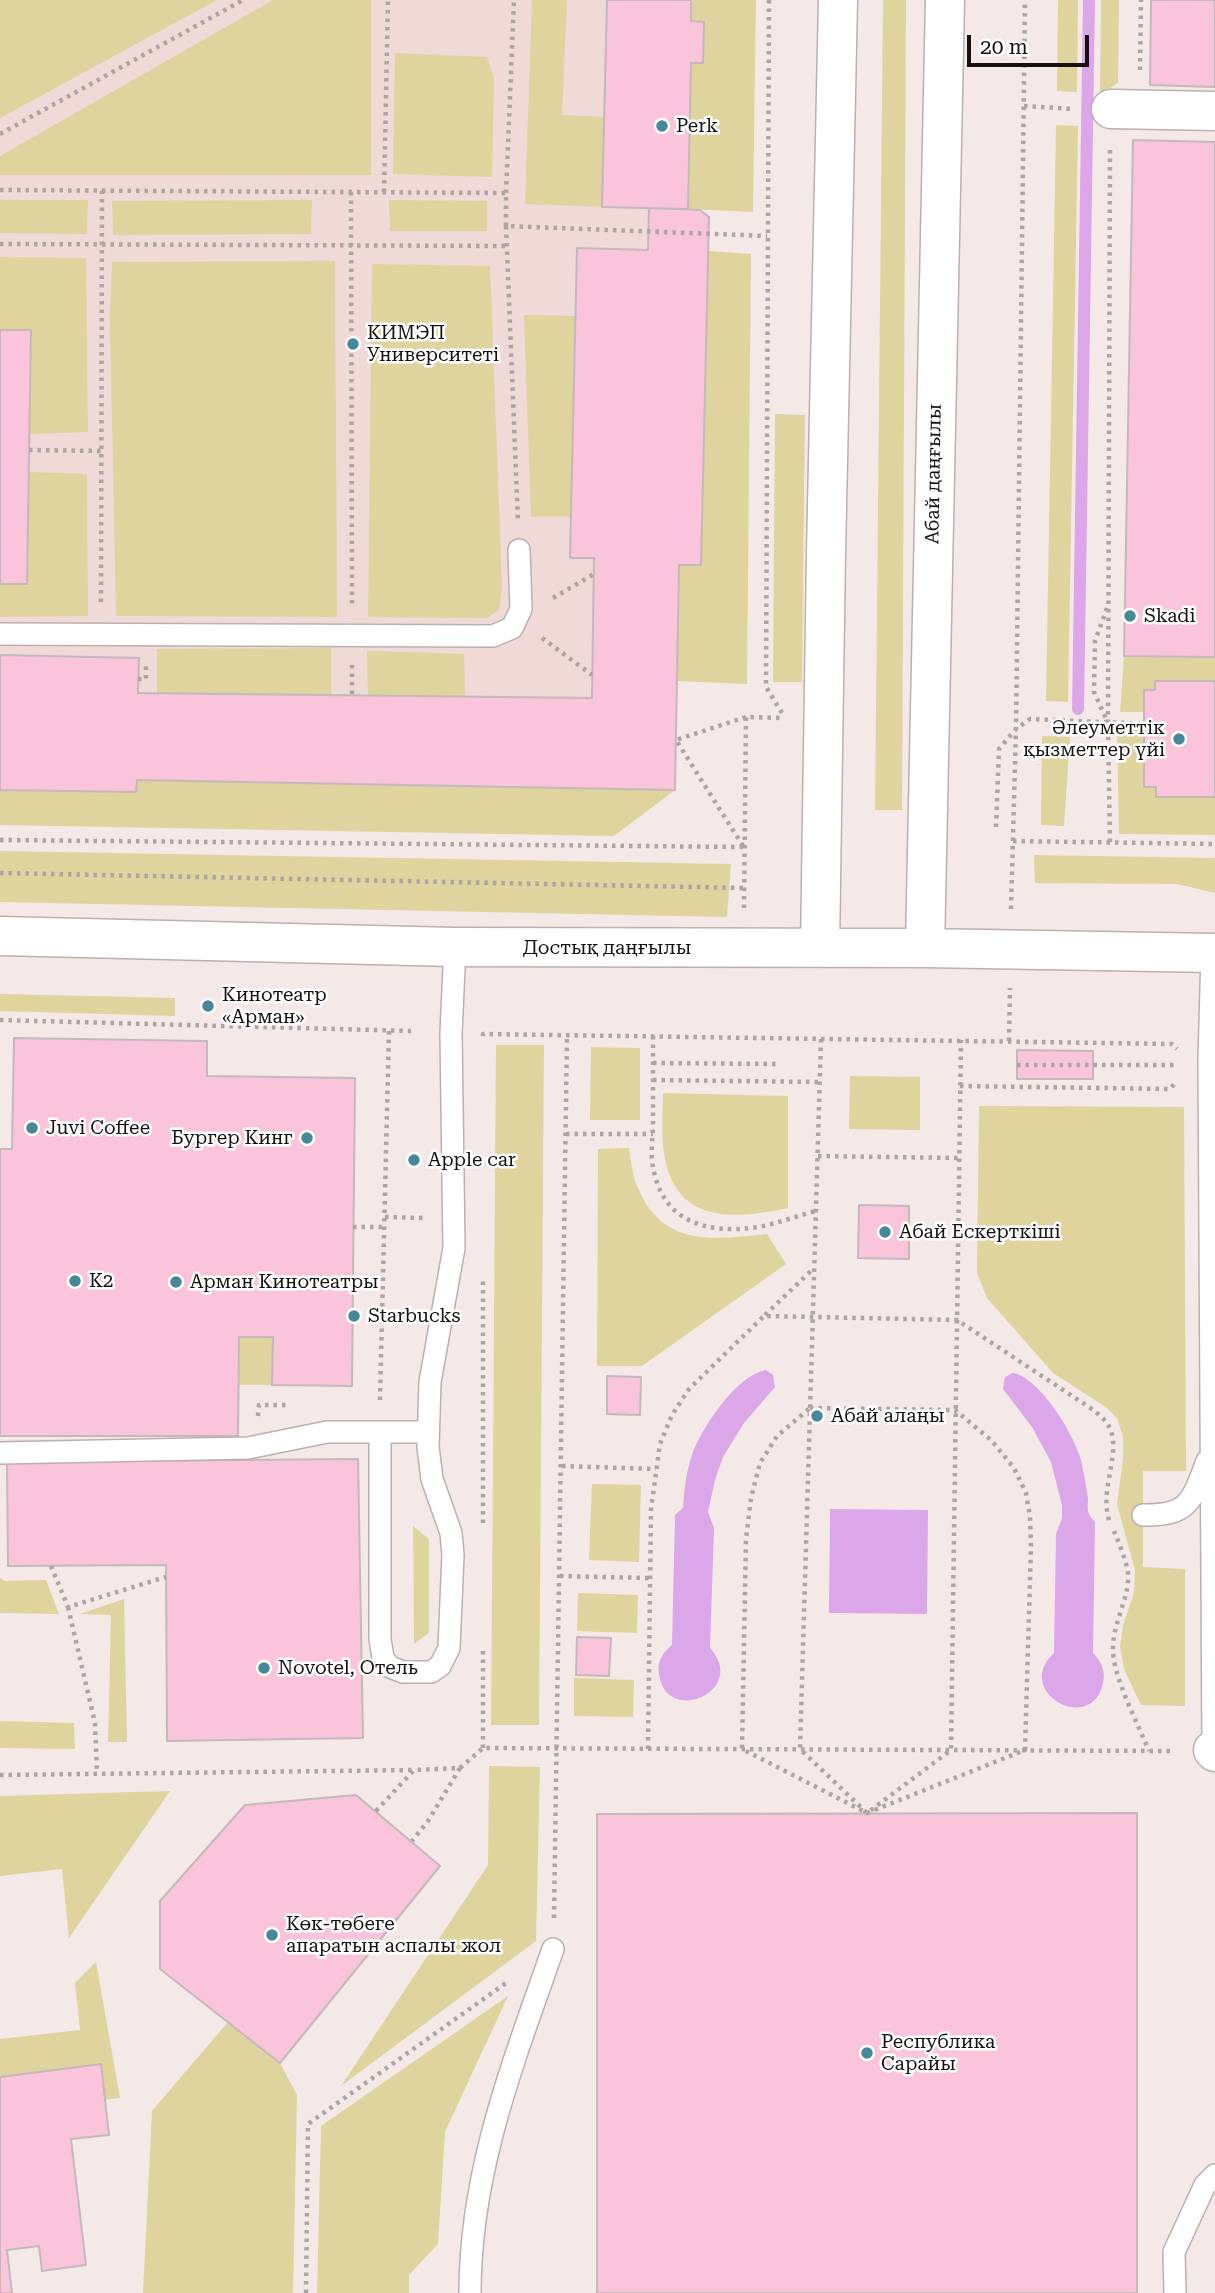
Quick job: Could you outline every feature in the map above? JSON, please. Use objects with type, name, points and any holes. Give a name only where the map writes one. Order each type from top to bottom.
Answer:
[{"type":"main road","points":[[820,948],[838,0]]},
{"type":"main road","name":"Абай даңғылы","points":[[925,948],[945,0]]},
{"type":"main road","points":[[1111,109],[1215,111]]},
{"type":"main road","name":"Достық даңғылы","points":[[0,936],[455,947],[925,948],[1213,953]]},
{"type":"lane","points":[[0,634],[493,636],[512,628],[521,609],[519,550]]},
{"type":"lane","points":[[380,1432],[383,1658],[390,1667],[417,1673],[431,1672],[440,1666],[449,1648],[451,1631],[451,1532],[432,1479],[428,1432],[430,1382],[452,1272],[454,1248],[452,1033],[455,947]]},
{"type":"lane","points":[[1213,953],[1209,1059],[1214,1754]]},
{"type":"lane","points":[[0,1453],[248,1448],[327,1432],[428,1432]]},
{"type":"lane","points":[[1143,1516],[1174,1514],[1186,1506],[1212,1450]]},
{"type":"lane","points":[[470,2293],[470,2257],[477,2197],[492,2130],[553,1949]]},
{"type":"lane","points":[[1175,2293],[1174,2252],[1205,2185],[1215,2175]]},
{"type":"path","points":[[0,134],[243,0]]},
{"type":"path","points":[[384,192],[388,0]]},
{"type":"path","points":[[514,0],[506,226],[519,550]]},
{"type":"path","points":[[769,0],[766,687],[785,718],[785,730]]},
{"type":"path","points":[[1025,0],[1013,841],[1215,844]]},
{"type":"path","points":[[1110,842],[1108,604],[1111,109],[1140,88],[1141,0]]},
{"type":"path","points":[[1024,106],[1072,109]]},
{"type":"path","points":[[0,190],[506,193]]},
{"type":"path","points":[[101,634],[102,190]]},
{"type":"path","points":[[351,192],[352,696]]},
{"type":"path","points":[[506,226],[767,236]]},
{"type":"path","points":[[0,244],[507,246]]},
{"type":"path","points":[[29,450],[102,451]]},
{"type":"path","points":[[592,675],[517,619],[594,574]]},
{"type":"path","points":[[1108,604],[1095,640],[1094,692],[1108,722]]},
{"type":"path","points":[[744,847],[676,740],[746,717],[785,718]]},
{"type":"path","points":[[744,919],[746,717]]},
{"type":"path","points":[[996,827],[999,749],[1016,729],[1030,719],[1149,724]]},
{"type":"path","points":[[0,840],[744,847]]},
{"type":"path","points":[[0,873],[744,888]]},
{"type":"path","points":[[0,1020],[411,1031]]},
{"type":"path","points":[[380,1432],[389,1030]]},
{"type":"path","points":[[484,1047],[484,1034],[961,1040],[1172,1044],[1185,1058]]},
{"type":"path","points":[[306,2293],[308,2124],[553,1949],[567,1035]]},
{"type":"path","points":[[653,1036],[652,1159],[663,1198],[674,1212],[691,1223],[714,1228],[737,1228],[760,1226],[816,1211]]},
{"type":"path","points":[[821,1039],[800,1749],[867,1813]]},
{"type":"path","points":[[951,1750],[961,1040]]},
{"type":"path","points":[[653,1063],[780,1064]]},
{"type":"path","points":[[1017,1065],[1180,1065]]},
{"type":"path","points":[[960,1086],[1170,1089],[1185,1073]]},
{"type":"path","points":[[653,1080],[820,1083]]},
{"type":"path","points":[[566,1134],[653,1134]]},
{"type":"path","points":[[818,1156],[960,1158]]},
{"type":"path","points":[[385,1217],[425,1217]]},
{"type":"path","points":[[353,1227],[385,1227]]},
{"type":"path","points":[[648,1748],[652,1509],[660,1444],[672,1416],[689,1389],[815,1268]]},
{"type":"path","points":[[483,1274],[483,1525]]},
{"type":"path","points":[[412,1842],[460,1768],[483,1748],[1149,1751],[1116,1669],[1113,1649],[1116,1621],[1127,1587],[1128,1573],[1106,1511],[1105,1498],[1113,1458],[1113,1440],[1108,1424],[1095,1411],[957,1320],[764,1316]]},
{"type":"path","points":[[742,1749],[746,1539],[751,1498],[760,1463],[777,1436],[810,1408],[956,1410],[991,1440],[1014,1468],[1026,1493],[1031,1546],[1025,1750]]},
{"type":"path","points":[[562,1466],[656,1469]]},
{"type":"path","points":[[51,1566],[68,1607],[96,1723],[97,1773]]},
{"type":"path","points":[[560,1576],[650,1578]]},
{"type":"path","points":[[68,1607],[166,1577]]},
{"type":"path","points":[[483,1636],[483,1748]]},
{"type":"path","points":[[742,1749],[867,1813],[1025,1750]]},
{"type":"path","points":[[867,1813],[951,1750]]},
{"type":"path","points":[[0,1775],[460,1768]]},
{"type":"path","points":[[376,1811],[414,1770]]},
{"type":"shaded area","name":"КИМЭП Университеті","points":[[0,0],[691,0],[691,21],[704,22],[703,63],[691,63],[688,209],[700,210],[709,217],[701,565],[679,565],[675,790],[137,780],[136,792],[0,790]]},
{"type":"shaded area","points":[[0,0],[217,0],[0,118]]},
{"type":"shaded area","points":[[273,0],[371,0],[371,175],[0,175],[0,156]]},
{"type":"shaded area","points":[[532,0],[567,0],[562,115],[604,117],[602,207],[525,204]]},
{"type":"shaded area","points":[[691,0],[756,0],[753,212],[688,209],[691,63],[703,63],[704,22],[691,21]]},
{"type":"shaded area","points":[[883,0],[906,0],[902,810],[875,810]]},
{"type":"shaded area","points":[[1058,0],[1078,0],[1077,92],[1057,91]]},
{"type":"shaded area","points":[[1101,0],[1119,0],[1118,83],[1100,94]]},
{"type":"shaded area","points":[[395,53],[487,57],[494,78],[492,177],[393,174]]},
{"type":"shaded area","points":[[1056,125],[1078,126],[1068,702],[1046,701]]},
{"type":"shaded area","points":[[0,200],[88,200],[87,234],[0,233]]},
{"type":"shaded area","points":[[312,200],[311,234],[113,235],[112,201]]},
{"type":"shaded area","points":[[389,200],[487,201],[487,231],[390,231]]},
{"type":"shaded area","points":[[708,251],[751,254],[747,684],[677,681],[679,565],[701,565]]},
{"type":"shaded area","points":[[0,257],[86,258],[88,432],[30,434],[31,331],[0,330]]},
{"type":"shaded area","points":[[335,261],[337,617],[116,616],[110,321],[112,262]]},
{"type":"shaded area","points":[[372,264],[490,266],[502,589],[499,610],[487,618],[368,617]]},
{"type":"shaded area","points":[[524,315],[575,316],[571,517],[531,517]]},
{"type":"shaded area","points":[[775,414],[805,415],[802,682],[773,682]]},
{"type":"shaded area","points":[[29,472],[87,474],[88,616],[0,617],[0,584],[27,584]]},
{"type":"shaded area","points":[[331,648],[331,696],[157,693],[157,649]]},
{"type":"shaded area","points":[[367,651],[464,654],[465,697],[368,696]]},
{"type":"shaded area","points":[[1124,656],[1215,657],[1215,686],[1149,712],[1120,712]]},
{"type":"shaded area","points":[[1117,729],[1149,729],[1215,792],[1215,835],[1119,834]]},
{"type":"shaded area","points":[[1042,736],[1070,737],[1064,826],[1041,825]]},
{"type":"shaded area","points":[[137,780],[675,790],[614,836],[0,825],[0,790],[135,792]]},
{"type":"shaded area","points":[[0,851],[731,864],[727,917],[0,902]]},
{"type":"shaded area","points":[[1034,855],[1215,858],[1215,893],[1177,884],[1035,883]]},
{"type":"shaded area","points":[[0,994],[175,998],[175,1016],[0,1011]]},
{"type":"shaded area","points":[[496,1045],[544,1045],[539,1725],[491,1725]]},
{"type":"shaded area","points":[[591,1047],[640,1048],[640,1120],[590,1120]]},
{"type":"shaded area","points":[[850,1076],[920,1077],[920,1130],[849,1129]]},
{"type":"shaded area","points":[[663,1093],[788,1096],[788,1208],[727,1215],[709,1212],[693,1205],[680,1193],[670,1176],[662,1131]]},
{"type":"shaded area","points":[[979,1106],[1184,1107],[1186,1471],[1143,1471],[1143,1567],[1185,1569],[1185,1706],[1141,1705],[1124,1669],[1120,1647],[1123,1625],[1134,1593],[1135,1570],[1117,1504],[1123,1437],[1117,1418],[1106,1407],[1053,1373],[987,1298],[977,1273]]},
{"type":"shaded area","points":[[629,1148],[637,1186],[647,1206],[660,1220],[674,1230],[708,1238],[767,1234],[786,1264],[642,1366],[597,1366],[598,1149]]},
{"type":"shaded area","points":[[239,1337],[273,1337],[272,1385],[239,1385]]},
{"type":"shaded area","points":[[766,1370],[773,1375],[775,1387],[744,1423],[723,1457],[708,1512],[714,1528],[710,1648],[719,1664],[719,1678],[713,1689],[702,1697],[688,1700],[675,1698],[665,1690],[659,1666],[665,1651],[672,1645],[675,1515],[683,1508],[689,1463],[706,1427],[723,1402],[744,1381]]},
{"type":"shaded area","points":[[1013,1373],[1034,1385],[1064,1422],[1081,1460],[1088,1512],[1095,1522],[1093,1653],[1102,1666],[1104,1679],[1096,1699],[1085,1706],[1072,1707],[1059,1702],[1048,1694],[1042,1682],[1044,1668],[1054,1653],[1056,1534],[1062,1518],[1062,1505],[1051,1462],[1032,1427],[1003,1389],[1005,1377]]},
{"type":"shaded area","points":[[592,1484],[641,1485],[639,1562],[589,1560]]},
{"type":"shaded area","points":[[830,1509],[928,1510],[927,1614],[829,1613]]},
{"type":"shaded area","points":[[413,1526],[429,1539],[429,1633],[414,1644]]},
{"type":"shaded area","points":[[0,1578],[5,1581],[46,1580],[59,1614],[0,1613]]},
{"type":"shaded area","points":[[578,1593],[638,1595],[637,1633],[577,1631]]},
{"type":"shaded area","points":[[124,1599],[127,1742],[108,1742],[111,1615],[80,1614]]},
{"type":"shaded area","points":[[574,1678],[634,1680],[633,1717],[574,1716]]},
{"type":"shaded area","points":[[0,1721],[74,1723],[75,1749],[0,1748]]},
{"type":"shaded area","points":[[489,1766],[540,1767],[536,1941],[341,2086],[488,1865]]},
{"type":"shaded area","points":[[170,1791],[69,1938],[62,1869],[0,1876],[0,1796]]},
{"type":"shaded area","points":[[96,1962],[120,2098],[104,2100],[100,2065],[0,2077],[0,2039],[80,2030],[75,1983]]},
{"type":"shaded area","points":[[508,1996],[445,2132],[438,2244],[409,2275],[409,2293],[317,2293],[321,2126]]},
{"type":"shaded area","points":[[228,2022],[280,2063],[297,2095],[293,2293],[143,2293],[152,2111]]},
{"type":"building","points":[[607,0],[691,0],[691,21],[704,22],[703,63],[691,63],[688,209],[602,207]]},
{"type":"building","points":[[1151,0],[1215,0],[1215,87],[1150,85]]},
{"type":"building","points":[[1133,140],[1215,142],[1215,657],[1124,656]]},
{"type":"building","points":[[649,208],[700,210],[709,217],[701,565],[679,565],[675,790],[137,780],[136,792],[0,790],[0,655],[139,658],[138,693],[592,698],[594,558],[570,558],[577,248],[648,250]]},
{"type":"building","points":[[0,330],[31,330],[27,584],[0,584]]},
{"type":"building","name":"Әлеуметтік қызметтер үйі","points":[[1155,681],[1215,681],[1215,797],[1156,797],[1156,787],[1144,787],[1144,690],[1155,690]]},
{"type":"building","name":"Арман Кинотеатры","points":[[14,1038],[207,1041],[207,1076],[355,1078],[352,1386],[272,1385],[273,1337],[239,1337],[238,1436],[0,1436],[0,1149],[12,1149]]},
{"type":"building","points":[[1017,1050],[1093,1051],[1093,1079],[1017,1079]]},
{"type":"building","points":[[859,1205],[909,1206],[909,1259],[858,1258]]},
{"type":"building","points":[[607,1376],[641,1377],[640,1415],[607,1414]]},
{"type":"building","name":"Novotel, Отель","points":[[358,1459],[363,1738],[167,1741],[166,1565],[8,1566],[7,1462]]},
{"type":"building","points":[[577,1637],[611,1638],[609,1676],[576,1675]]},
{"type":"building","name":"Көк-төбеге апаратын аспалы жол","points":[[356,1795],[440,1866],[280,2063],[160,1969],[160,1901],[245,1805]]},
{"type":"building","name":"Республика Сарайы","points":[[1137,1813],[1137,2293],[597,2293],[597,1814]]},
{"type":"building","points":[[101,2064],[109,2135],[71,2139],[86,2265],[42,2271],[39,2246],[7,2250],[12,2293],[0,2293],[0,2077]]},
{"type":"waterway","points":[[1078,709],[1089,0]]},
{"type":"place","name":"Perk","points":[[662,126]]},
{"type":"place","name":"КИМЭП Университеті","points":[[353,344]]},
{"type":"place","name":"Skadi","points":[[1130,616]]},
{"type":"place","name":"Әлеуметтік қызметтер үйі","points":[[1179,739]]},
{"type":"place","name":"Кинотеатр «Арман»","points":[[208,1006]]},
{"type":"place","name":"Juvi Coffee","points":[[32,1128]]},
{"type":"place","name":"Бургер Кинг","points":[[307,1138]]},
{"type":"place","name":"Apple car","points":[[414,1160]]},
{"type":"place","name":"Абай Ескерткіші","points":[[885,1232]]},
{"type":"place","name":"K2","points":[[75,1281]]},
{"type":"place","name":"Арман Кинотеатры","points":[[176,1282]]},
{"type":"place","name":"Starbucks","points":[[354,1316]]},
{"type":"place","name":"Абай алаңы","points":[[817,1416]]},
{"type":"place","name":"Novotel, Отель","points":[[264,1668]]},
{"type":"place","name":"Көк-төбеге апаратын аспалы жол","points":[[272,1935]]},
{"type":"place","name":"Республика Сарайы","points":[[867,2053]]}]
